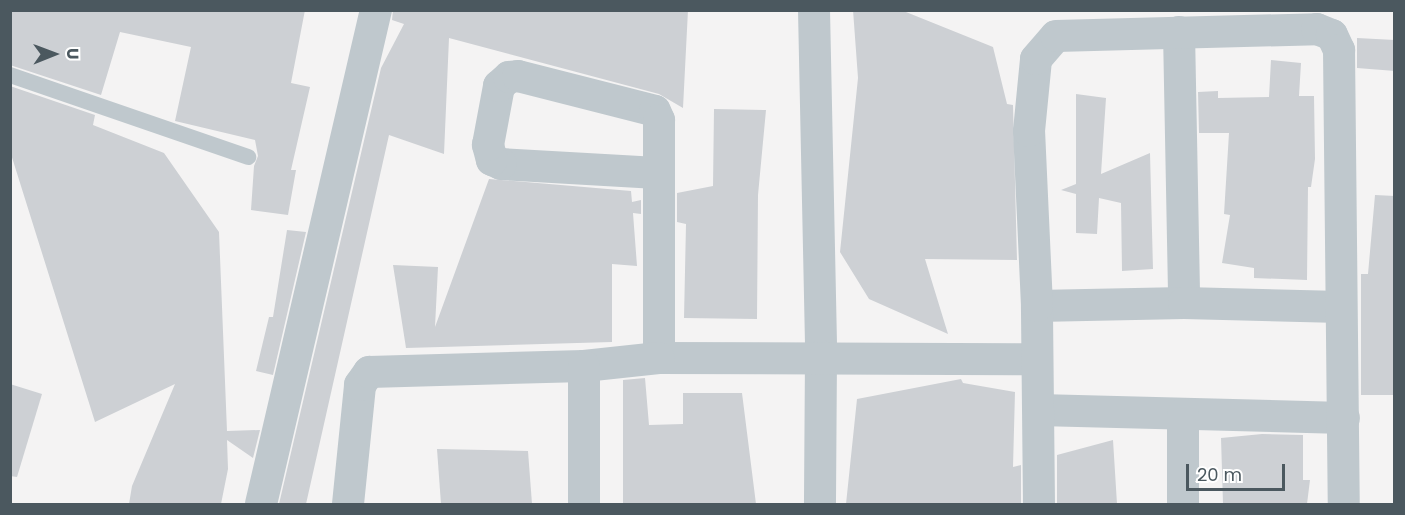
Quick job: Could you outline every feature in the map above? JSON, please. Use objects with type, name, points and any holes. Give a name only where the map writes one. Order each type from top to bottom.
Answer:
[{"type":"street","points":[[261,504],[376,10]]},
{"type":"street","points":[[814,10],[821,356],[820,504]]},
{"type":"street","points":[[1038,504],[1038,410],[1035,359],[1037,306],[1029,131],[1036,59],[1056,36],[1317,28],[1332,35],[1339,50],[1344,504]]},
{"type":"street","points":[[1179,32],[1184,303]]},
{"type":"street","points":[[657,173],[501,164],[492,160],[488,145],[499,86],[509,77],[518,76],[655,111],[659,120],[657,173],[659,358]]},
{"type":"street","points":[[1037,306],[1184,303],[1341,307]]},
{"type":"street","points":[[348,504],[360,385],[369,372],[585,366],[659,358],[821,356],[1035,359]]},
{"type":"street","points":[[584,504],[585,366]]},
{"type":"street","points":[[1038,410],[1344,418]]},
{"type":"street","points":[[1183,414],[1183,504]]},
{"type":"lane","points":[[10,75],[248,157]]},
{"type":"building","points":[[10,10],[305,10],[291,83],[310,87],[291,170],[296,170],[288,215],[251,210],[254,166],[258,156],[255,140],[175,121],[191,47],[120,32],[101,95],[10,65]]},
{"type":"building","points":[[393,10],[688,10],[683,108],[659,94],[449,38],[444,154],[389,135],[306,504],[279,504],[381,68],[404,24],[392,20]]},
{"type":"building","points":[[853,10],[901,10],[993,47],[1007,104],[1013,105],[1017,260],[925,259],[948,334],[869,299],[840,252],[858,78]]},
{"type":"building","points":[[1357,38],[1395,40],[1395,71],[1357,68]]},
{"type":"building","points":[[1271,60],[1301,63],[1299,96],[1314,96],[1315,159],[1311,187],[1308,187],[1307,280],[1254,278],[1254,268],[1222,263],[1230,215],[1224,214],[1229,133],[1199,133],[1198,92],[1218,91],[1218,98],[1269,97]]},
{"type":"building","points":[[10,86],[95,115],[93,125],[164,153],[219,232],[227,431],[260,430],[253,458],[227,440],[228,469],[221,504],[129,504],[132,486],[175,384],[95,422],[10,151]]},
{"type":"building","points":[[1076,94],[1106,98],[1101,174],[1150,153],[1153,269],[1122,271],[1121,203],[1099,198],[1097,234],[1076,233],[1076,194],[1061,190],[1076,184]]},
{"type":"building","points":[[714,109],[766,110],[758,195],[757,319],[684,318],[686,224],[677,222],[677,193],[713,186]]},
{"type":"building","points":[[489,179],[631,191],[632,202],[641,200],[641,214],[633,213],[637,266],[612,264],[612,342],[406,348],[393,265],[438,267],[435,327]]},
{"type":"building","points":[[1375,195],[1395,196],[1395,395],[1361,395],[1361,274],[1368,274]]},
{"type":"building","points":[[287,230],[306,232],[273,375],[256,371],[269,317],[273,317]]},
{"type":"building","points":[[645,378],[649,425],[683,424],[683,393],[742,393],[756,504],[623,504],[623,380]]},
{"type":"building","points":[[961,379],[963,383],[1015,392],[1013,467],[1021,465],[1021,504],[846,504],[857,399]]},
{"type":"building","points":[[10,384],[42,394],[17,477],[10,476]]},
{"type":"building","points":[[1262,434],[1303,435],[1303,480],[1310,480],[1307,504],[1223,504],[1221,438]]},
{"type":"building","points":[[1113,440],[1117,504],[1057,504],[1057,455]]},
{"type":"building","points":[[437,449],[528,451],[532,504],[441,504]]}]
